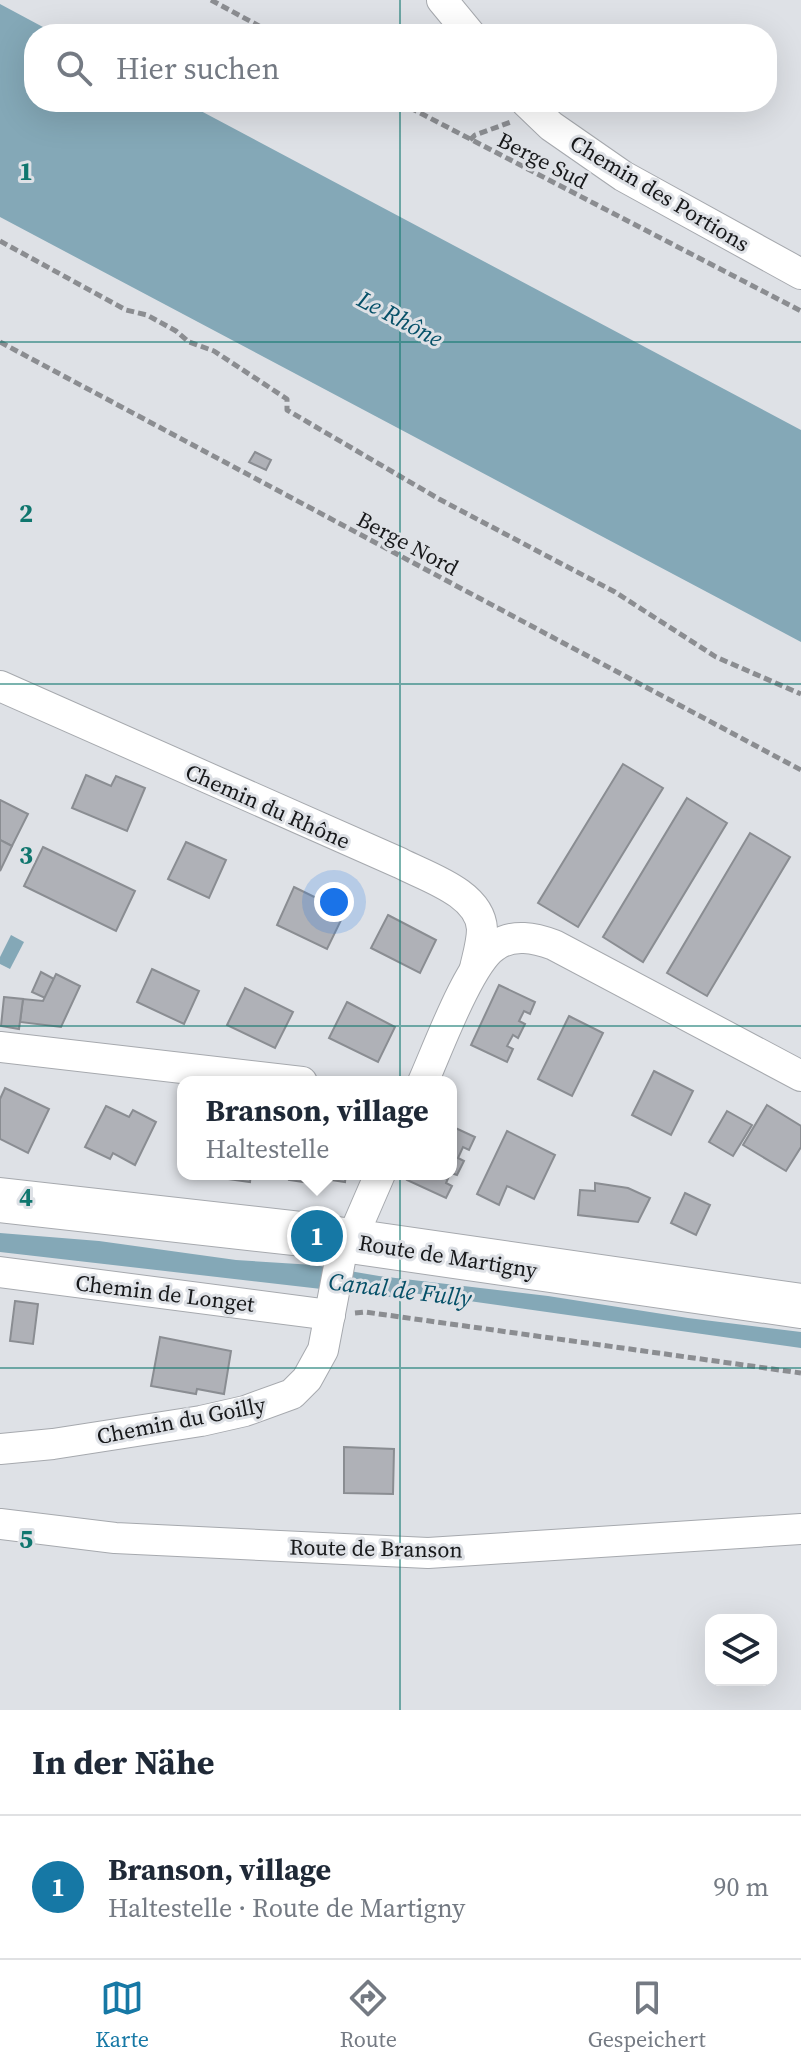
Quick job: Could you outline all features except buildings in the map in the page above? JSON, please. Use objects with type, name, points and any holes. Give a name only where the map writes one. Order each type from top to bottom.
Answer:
[{"type":"main road","name":"Route de Martigny","points":[[0,1200],[801,1306]]},
{"type":"street","points":[[442,0],[462,24]]},
{"type":"street","name":"Chemin des Portions","points":[[536,112],[551,126],[623,176],[801,274]]},
{"type":"street","name":"Chemin du Rhône","points":[[0,686],[400,863],[460,894],[480,918],[482,931],[475,968]]},
{"type":"street","points":[[426,1076],[475,968],[487,952],[506,940],[519,937],[554,945],[801,1076]]},
{"type":"street","points":[[0,1047],[250,1076]]},
{"type":"street","name":"Chemin du Goilly","points":[[0,1449],[201,1421],[272,1403],[292,1394],[307,1379],[323,1350],[345,1247],[377,1180]]},
{"type":"street","name":"Chemin de Longet","points":[[0,1272],[331,1308]]},
{"type":"street","name":"Route de Branson","points":[[0,1524],[115,1538],[428,1553],[801,1529]]},
{"type":"path","points":[[211,0],[255,24]]},
{"type":"path","name":"Berge Sud","points":[[418,112],[801,311]]},
{"type":"path","points":[[470,140],[475,135],[500,128],[522,112]]},
{"type":"path","points":[[0,241],[126,310],[147,315],[189,342],[214,351],[287,399],[287,410],[298,418],[439,499],[615,592],[716,657],[801,694]]},
{"type":"path","name":"Berge Nord","points":[[0,342],[801,770]]},
{"type":"path","points":[[331,1308],[801,1373]]},
{"type":"water","name":"Le Rhône","points":[[0,4],[37,24],[24,24],[24,112],[203,112],[801,430],[801,642],[0,217]]},
{"type":"water","points":[[11,935],[24,942],[10,969],[0,964],[0,957]]},
{"type":"water","name":"Canal de Fully","points":[[0,1233],[99,1241],[236,1260],[314,1265],[801,1332],[801,1348],[412,1293],[391,1297],[0,1252]]},
{"type":"place","name":"Branson, village","points":[[317,1236]]}]
